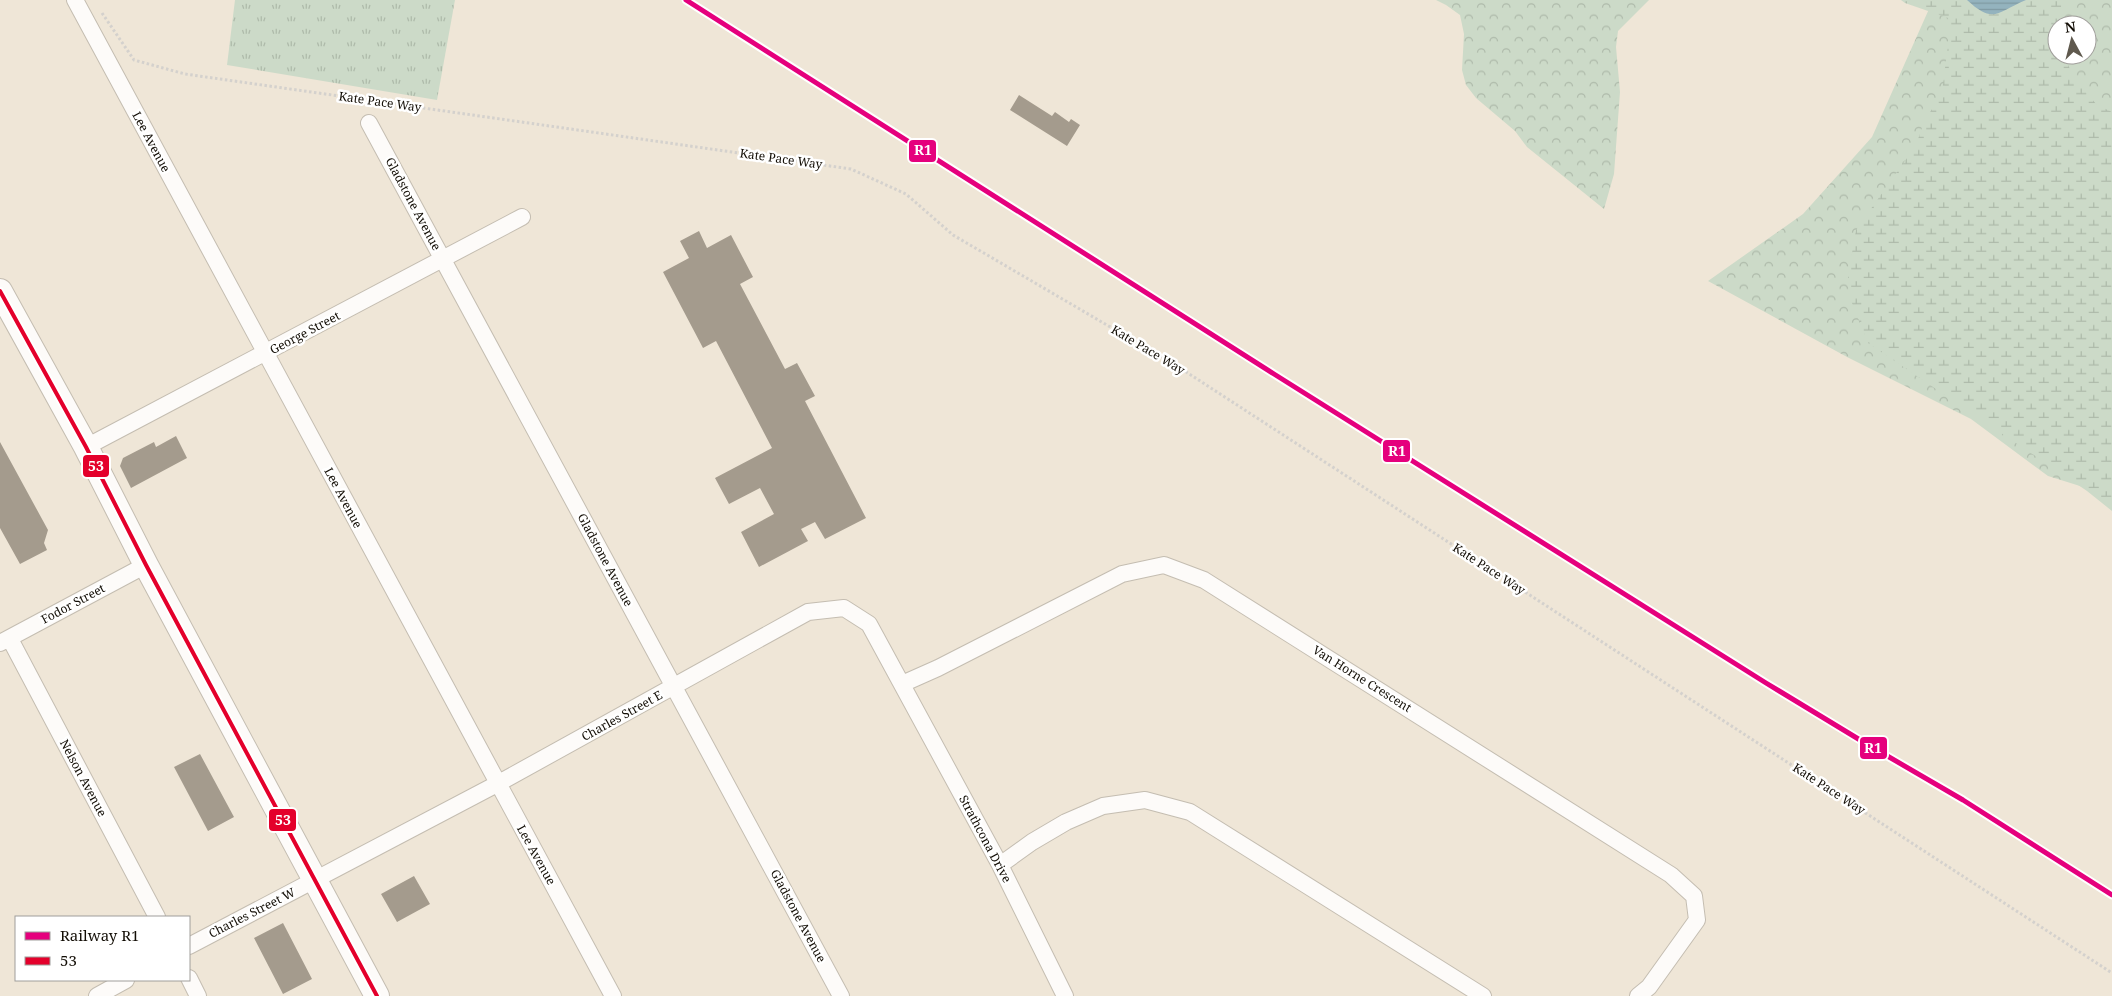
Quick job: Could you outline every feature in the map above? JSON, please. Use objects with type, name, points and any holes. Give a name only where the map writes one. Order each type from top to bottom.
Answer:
[{"type":"main road","points":[[0,291],[86,447],[146,565],[377,996]]},
{"type":"street","name":"Lee Avenue","points":[[75,0],[613,996]]},
{"type":"street","name":"Gladstone Avenue","points":[[370,123],[841,996]]},
{"type":"street","name":"George Street","points":[[86,447],[522,217]]},
{"type":"street","name":"Fodor Street","points":[[5,641],[146,565]]},
{"type":"street","name":"Van Horne Crescent","points":[[902,684],[938,668],[1122,574],[1164,565],[1204,580],[1662,870],[1694,896],[1697,920],[1649,987],[1638,996]]},
{"type":"street","name":"Charles Street E","points":[[316,880],[498,784],[808,612],[844,608],[869,624],[902,684]]},
{"type":"street","name":"Nelson Avenue","points":[[5,641],[156,916]]},
{"type":"street","name":"Strathcona Drive","points":[[902,684],[1000,865],[1065,996]]},
{"type":"street","points":[[1000,865],[1032,842],[1066,822],[1103,806],[1145,800],[1154,802],[1190,812],[1483,996]]},
{"type":"street","name":"Charles Street W","points":[[190,945],[316,880]]},
{"type":"street","points":[[190,980],[198,996]]},
{"type":"street","points":[[97,996],[124,981]]},
{"type":"path","name":"Kate Pace Way","points":[[101,12],[134,60],[185,74],[851,169],[906,194],[953,235],[1177,366],[2112,973]]},
{"type":"green space","points":[[235,0],[455,0],[437,100],[227,65]]},
{"type":"green space","points":[[1436,0],[1649,0],[1618,31],[1616,47],[1620,92],[1614,174],[1604,209],[1527,147],[1515,131],[1476,98],[1466,85],[1462,70],[1464,34],[1460,15]]},
{"type":"green space","points":[[1901,0],[2062,0],[2060,15],[2047,15],[2047,65],[2068,65],[2076,81],[2097,105],[2112,112],[2112,511],[2087,491],[1868,343],[1850,298],[1848,277],[1856,230],[1916,145],[1924,122],[1942,93],[1951,19]]},
{"type":"green space","points":[[1933,0],[2112,0],[2112,496],[2048,476],[1971,419],[1847,357],[1708,281],[1803,214],[1872,137]]},
{"type":"water","points":[[1967,0],[2026,0],[2002,12],[1990,14],[1976,8]]},
{"type":"building","points":[[1019,95],[1052,116],[1055,112],[1069,122],[1071,119],[1080,125],[1067,146],[1010,110]]},
{"type":"building","points":[[699,231],[707,248],[731,235],[753,277],[740,284],[785,369],[797,363],[815,396],[805,401],[866,518],[825,539],[815,522],[801,529],[808,541],[759,567],[741,532],[774,514],[760,488],[729,504],[715,478],[772,448],[716,341],[703,348],[663,272],[689,258],[680,241]]},
{"type":"building","points":[[176,436],[187,458],[131,488],[120,466],[123,458],[154,442],[156,447]]},
{"type":"building","points":[[0,442],[48,530],[44,543],[47,550],[20,564],[0,528]]},
{"type":"building","points":[[200,754],[234,817],[208,831],[174,767]]},
{"type":"building","points":[[414,876],[430,904],[397,922],[381,894]]},
{"type":"building","points":[[283,923],[312,979],[283,994],[254,938]]},
{"type":"rail line","name":"R1","points":[[686,0],[1274,374],[1766,683],[1963,800],[2112,895]]},
{"type":"transit line","name":"53","points":[[0,291],[86,447],[146,565],[377,996]]}]
